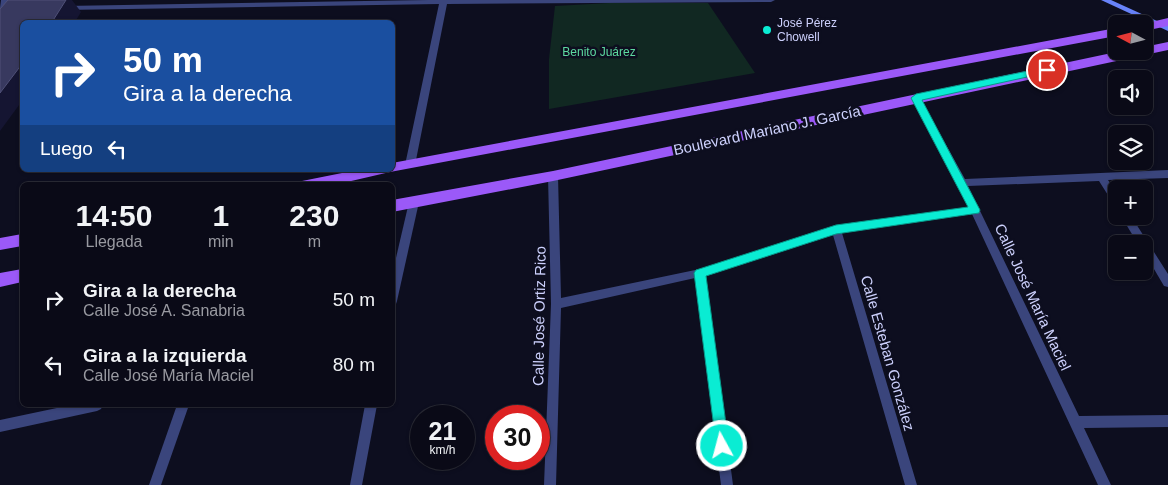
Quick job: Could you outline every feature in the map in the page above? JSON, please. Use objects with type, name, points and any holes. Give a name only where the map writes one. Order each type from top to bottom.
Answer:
[{"type":"main road","name":"Boulevard Mariano J. García","points":[[395,168],[1108,34]]},
{"type":"main road","name":"Boulevard Mariano J. García","points":[[1153,49],[1168,46]]},
{"type":"main road","name":"Boulevard Mariano J. García","points":[[395,205],[553,176],[1108,58]]},
{"type":"main road","points":[[322,182],[374,172]]},
{"type":"main road","points":[[0,244],[20,240]]},
{"type":"main road","points":[[0,280],[20,276]]},
{"type":"street","points":[[5,0],[0,7],[10,8]]},
{"type":"street","points":[[57,8],[327,2],[771,0]]},
{"type":"street","points":[[1105,0],[1165,25]]},
{"type":"street","points":[[410,165],[444,1]]},
{"type":"street","name":"Calle José María Maciel","points":[[916,98],[962,183],[1105,485]]},
{"type":"street","points":[[962,183],[1168,174]]},
{"type":"street","name":"Calle José Ortiz Rico","points":[[550,485],[556,304],[553,176]]},
{"type":"street","points":[[1101,176],[1108,187]]},
{"type":"street","points":[[395,288],[414,202]]},
{"type":"street","points":[[556,304],[700,273],[836,230],[975,210]]},
{"type":"street","name":"Calle Esteban González","points":[[836,230],[911,485]]},
{"type":"street","points":[[1153,259],[1168,283]]},
{"type":"street","points":[[700,273],[727,485]]},
{"type":"street","points":[[1,428],[89,407]]},
{"type":"street","points":[[155,485],[182,407]]},
{"type":"street","points":[[356,485],[371,407]]},
{"type":"street","points":[[1075,422],[1168,421]]},
{"type":"green space","name":"Benito Juárez","points":[[609,3],[708,3],[755,73],[549,109],[549,59],[555,6]]},
{"type":"building","points":[[8,0],[66,0],[53,20],[20,20],[20,67],[0,93],[0,9]]},
{"type":"place","name":"José Pérez Chowell","points":[[767,30]]},
{"type":"route","points":[[722,446],[700,273],[836,230],[975,210],[916,98],[1047,70]]}]
